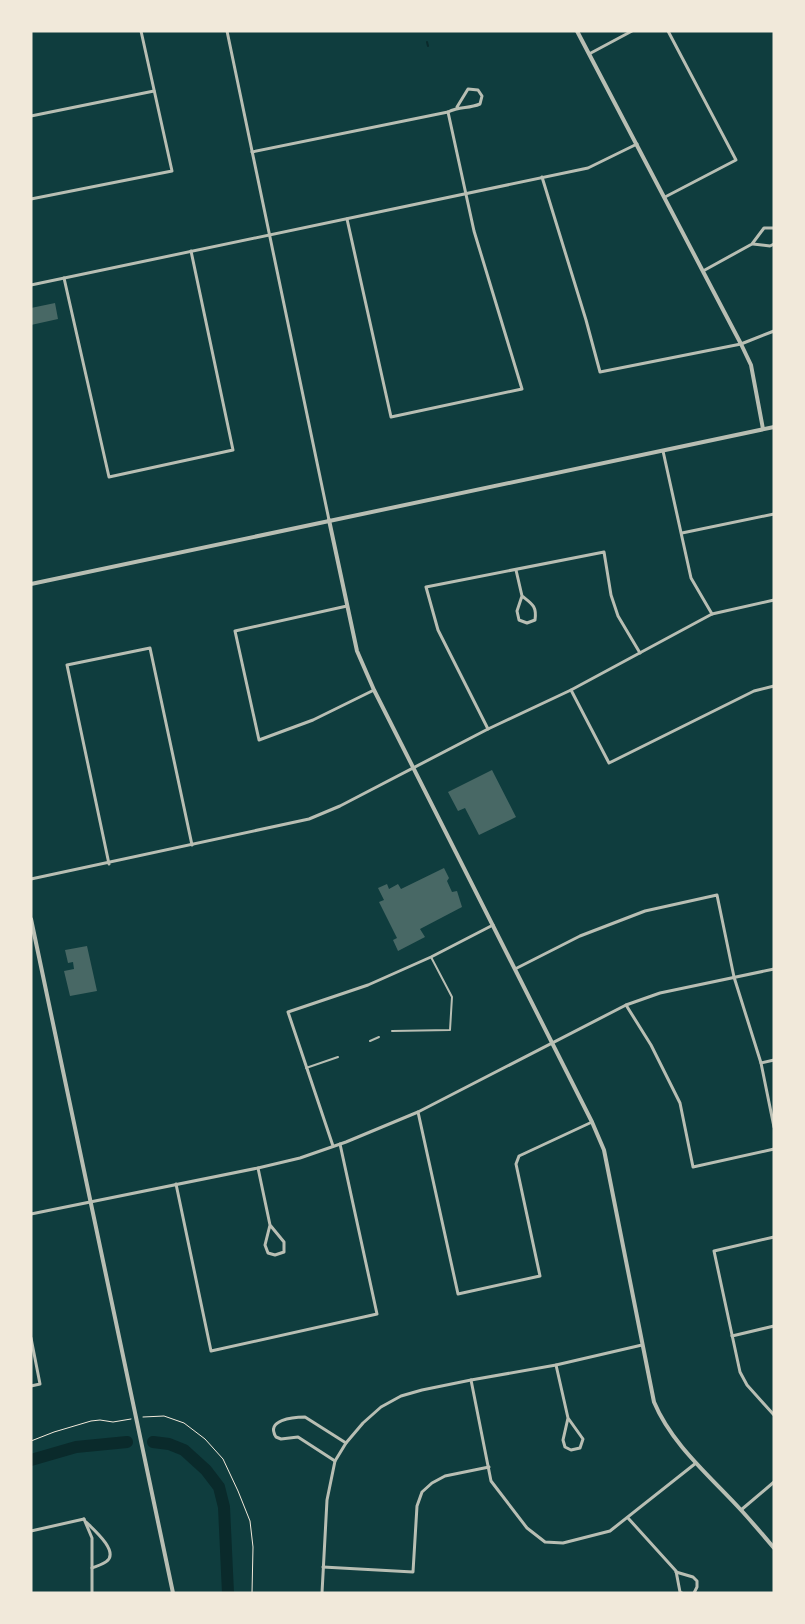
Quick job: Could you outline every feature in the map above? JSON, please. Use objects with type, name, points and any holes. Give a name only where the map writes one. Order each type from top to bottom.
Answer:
[{"type":"street","points":[[31,199],[172,171],[141,31]]},
{"type":"street","points":[[227,31],[356,651],[592,1122],[604,1150],[654,1402],[661,1418],[696,1463],[774,1548]]},
{"type":"street","points":[[577,31],[751,365],[764,429]]},
{"type":"street","points":[[589,54],[632,31]]},
{"type":"street","points":[[665,197],[736,160],[668,31]]},
{"type":"street","points":[[252,152],[448,112],[458,107],[471,108],[480,104],[482,96],[478,90],[468,89],[458,107]]},
{"type":"street","points":[[31,116],[154,90]]},
{"type":"street","points":[[347,219],[392,417],[522,389],[474,231],[448,112]]},
{"type":"street","points":[[31,285],[588,168],[637,144]]},
{"type":"street","points":[[542,178],[600,372],[741,344],[774,332]]},
{"type":"street","points":[[703,271],[752,244],[764,228],[774,228]]},
{"type":"street","points":[[752,244],[770,246],[774,244]]},
{"type":"street","points":[[64,278],[109,477],[119,475],[233,450],[191,251]]},
{"type":"street","points":[[31,584],[774,427]]},
{"type":"street","points":[[664,450],[691,578],[712,614]]},
{"type":"street","points":[[682,533],[774,514]]},
{"type":"street","points":[[488,729],[438,630],[426,587],[604,552],[611,594],[618,616],[640,653]]},
{"type":"street","points":[[516,570],[522,596],[517,611],[519,620],[527,624],[535,620],[536,612],[533,605],[522,596]]},
{"type":"street","points":[[31,879],[109,864],[309,819],[340,806],[488,729],[571,690],[712,614],[774,600]]},
{"type":"street","points":[[347,606],[235,631],[259,740],[313,720],[374,690]]},
{"type":"street","points":[[109,864],[67,665],[150,648],[192,845]]},
{"type":"street","points":[[571,690],[609,763],[754,691],[774,686]]},
{"type":"street","points":[[515,969],[580,936],[645,911],[717,895],[734,977],[761,1063],[774,1127]]},
{"type":"street","points":[[31,919],[173,1593]]},
{"type":"street","points":[[333,1146],[288,1012],[368,986],[431,957],[493,925]]},
{"type":"street","points":[[31,1214],[300,1158],[418,1112],[626,1005],[660,993],[774,969]]},
{"type":"street","points":[[626,1005],[651,1045],[680,1103],[692,1167],[774,1149]]},
{"type":"street","points":[[761,1063],[774,1060]]},
{"type":"street","points":[[418,1112],[458,1294],[540,1276],[516,1164],[519,1156],[592,1122]]},
{"type":"street","points":[[176,1184],[211,1351],[377,1314],[340,1144]]},
{"type":"street","points":[[258,1168],[270,1225],[265,1245],[268,1253],[275,1255],[284,1252],[284,1242],[270,1225]]},
{"type":"street","points":[[774,1238],[714,1251],[740,1372],[747,1385],[774,1415]]},
{"type":"street","points":[[732,1336],[774,1326]]},
{"type":"street","points":[[769,1328],[774,1331]]},
{"type":"street","points":[[31,1338],[40,1384],[31,1386]]},
{"type":"street","points":[[322,1593],[327,1500],[335,1461],[346,1443],[363,1423],[381,1407],[401,1396],[422,1390],[642,1345]]},
{"type":"street","points":[[556,1364],[568,1418],[583,1439],[580,1448],[571,1450],[565,1447],[563,1440],[568,1418]]},
{"type":"street","points":[[471,1380],[492,1481],[527,1528],[545,1542],[563,1543],[610,1531],[696,1463]]},
{"type":"street","points":[[335,1461],[298,1437],[276,1438],[273,1429],[274,1424],[278,1421],[305,1417],[346,1443]]},
{"type":"street","points":[[323,1567],[413,1572],[417,1506],[422,1492],[432,1483],[445,1476],[488,1467]]},
{"type":"street","points":[[741,1510],[774,1482]]},
{"type":"street","points":[[628,1518],[676,1571],[697,1581],[694,1593]]},
{"type":"street","points":[[31,1531],[84,1520]]},
{"type":"street","points":[[84,1520],[106,1543],[111,1557],[92,1568]]},
{"type":"street","points":[[84,1520],[92,1538],[92,1593]]},
{"type":"street","points":[[676,1571],[680,1592],[682,1593]]},
{"type":"lane","points":[[392,1031],[450,1030],[452,997],[431,957]]},
{"type":"lane","points":[[370,1041],[379,1037]]},
{"type":"lane","points":[[306,1068],[338,1057]]},
{"type":"path","points":[[31,1441],[91,1421],[121,1422],[156,1415],[174,1418],[184,1423],[205,1439],[223,1460],[238,1491],[250,1521],[253,1547],[252,1593]]},
{"type":"building","points":[[55,303],[58,319],[31,325],[31,308]]},
{"type":"building","points":[[492,770],[516,817],[479,835],[465,808],[458,811],[448,792]]},
{"type":"building","points":[[444,868],[449,878],[447,881],[452,892],[457,891],[462,907],[420,929],[425,937],[398,951],[393,940],[397,938],[379,902],[384,900],[378,888],[387,884],[389,889],[398,884],[401,889]]},
{"type":"building","points":[[87,946],[97,991],[70,996],[64,971],[74,969],[73,962],[68,963],[65,950]]},
{"type":"waterway","points":[[427,42],[428,46]]},
{"type":"waterway","points":[[31,1460],[76,1447],[127,1442]]},
{"type":"waterway","points":[[153,1442],[169,1444],[184,1450],[206,1470],[219,1487],[224,1507],[228,1593]]}]
